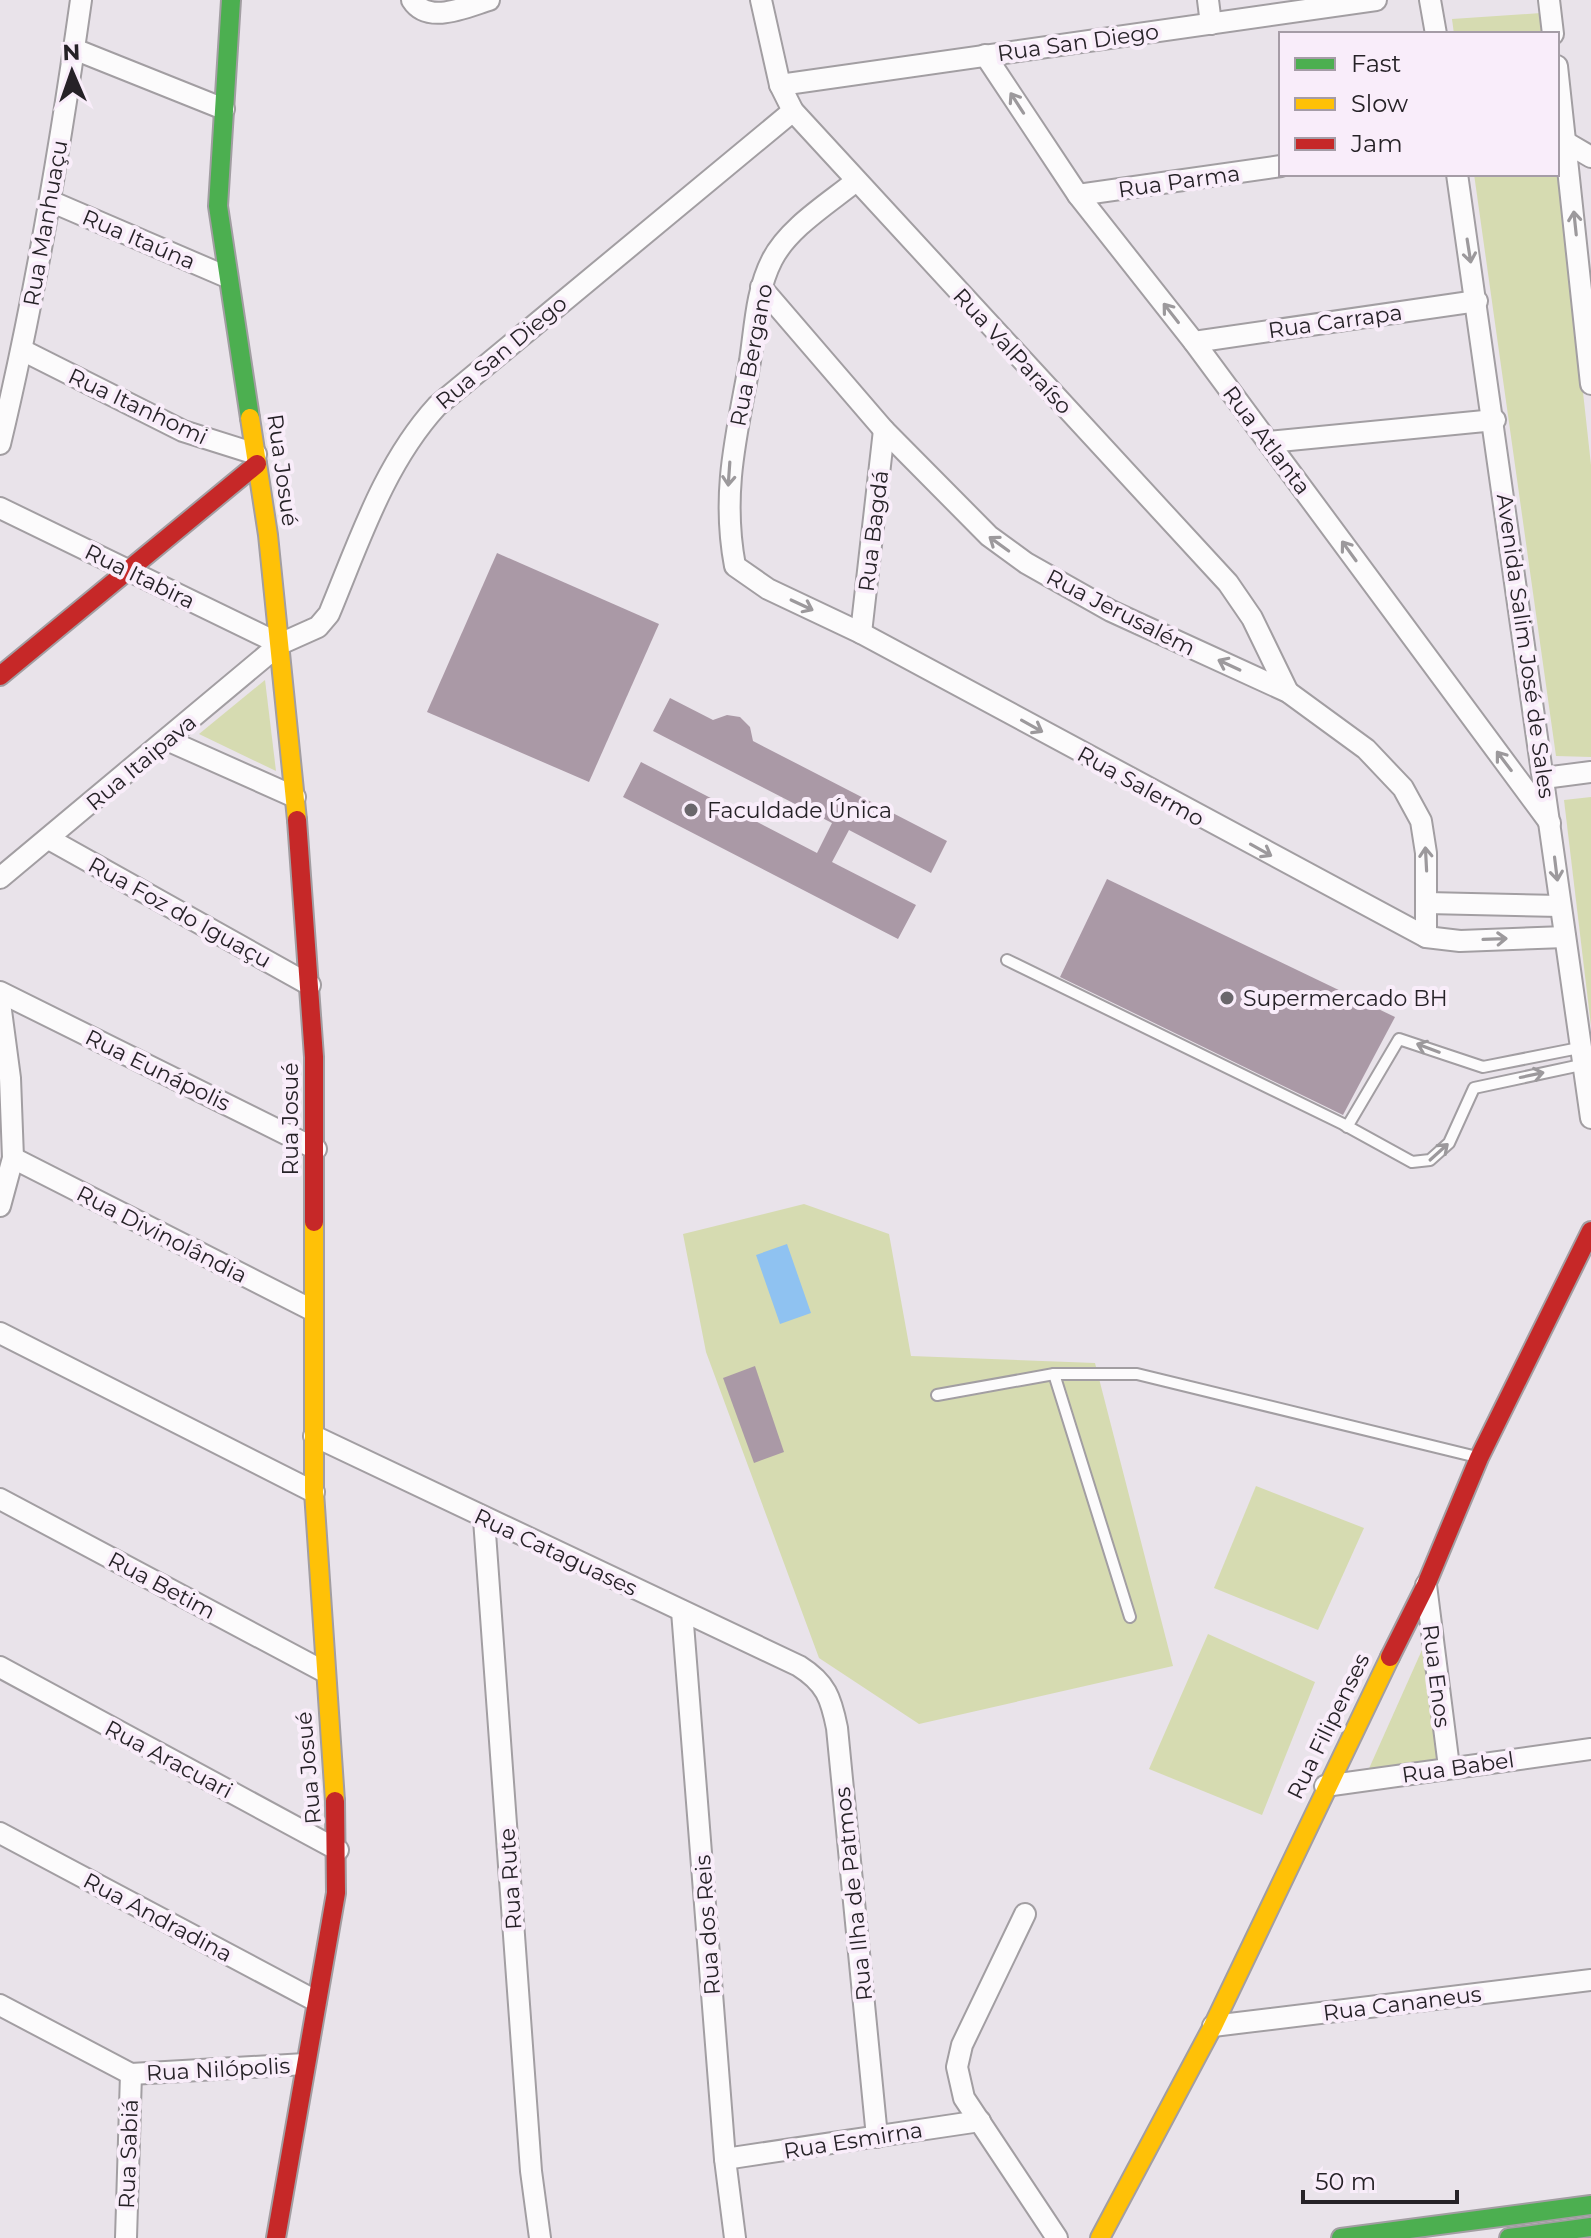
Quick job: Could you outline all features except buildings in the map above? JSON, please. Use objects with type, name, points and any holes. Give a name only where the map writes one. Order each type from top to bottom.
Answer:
[{"type":"street","name":"Rua Manhuaçu","points":[[0,444],[22,350],[50,201],[81,0]]},
{"type":"street","name":"Rua Josué","points":[[231,0],[218,206],[227,277],[246,375],[280,644],[310,985],[316,1149],[312,1310],[314,1492],[323,1671],[335,1782],[338,1850],[336,1893],[276,2238]]},
{"type":"street","points":[[412,0],[424,12],[442,13],[489,0]]},
{"type":"street","name":"Rua ValParaíso","points":[[761,0],[780,85],[793,111],[1228,583],[1252,618],[1288,692]]},
{"type":"street","points":[[1208,0],[1211,24]]},
{"type":"street","name":"Rua San Diego","points":[[780,85],[1376,0]]},
{"type":"street","points":[[1430,0],[1436,32]]},
{"type":"street","points":[[1549,0],[1553,32]]},
{"type":"street","points":[[74,49],[224,109]]},
{"type":"street","name":"Rua Atlanta","points":[[985,55],[1078,195],[1194,342],[1550,823]]},
{"type":"street","points":[[1559,81],[1591,384]]},
{"type":"street","name":"Rua San Diego","points":[[280,644],[318,627],[329,614],[384,484],[412,433],[437,406],[793,111]]},
{"type":"street","points":[[1567,143],[1591,157]]},
{"type":"street","name":"Rua Parma","points":[[1078,195],[1279,166]]},
{"type":"street","name":"Avenida Salim José de Sales","points":[[1457,176],[1495,420],[1580,1057],[1591,1118]]},
{"type":"street","name":"Rua Bergano","points":[[735,566],[729,534],[728,472],[761,287],[773,257],[780,249],[856,181]]},
{"type":"street","name":"Rua Itaúna","points":[[50,201],[227,277]]},
{"type":"street","name":"Rua Jerusalém","points":[[761,287],[884,430],[989,536],[1026,563],[1111,611],[1288,692],[1366,749],[1403,788],[1421,821],[1427,903],[1426,937]]},
{"type":"street","name":"Rua Carrapa","points":[[1194,342],[1477,301]]},
{"type":"street","name":"Rua Itanhomi","points":[[22,350],[183,431],[256,459]]},
{"type":"street","points":[[1269,442],[1495,420]]},
{"type":"street","name":"Rua Bagdá","points":[[861,633],[884,430]]},
{"type":"street","points":[[0,676],[129,571],[256,459]]},
{"type":"street","name":"Rua Itabira","points":[[0,508],[280,644]]},
{"type":"street","name":"Rua Salermo","points":[[735,566],[768,589],[861,633],[1426,937],[1460,941],[1565,937]]},
{"type":"street","name":"Rua Itaipava","points":[[0,878],[280,644]]},
{"type":"street","points":[[167,740],[295,797]]},
{"type":"street","points":[[1544,778],[1591,772]]},
{"type":"street","name":"Rua Foz do Iguaçu","points":[[49,839],[310,985]]},
{"type":"street","points":[[1427,903],[1560,906]]},
{"type":"street","name":"Rua Eunápolis","points":[[0,992],[316,1149]]},
{"type":"street","points":[[0,1003],[10,1078],[13,1158],[0,1206]]},
{"type":"street","name":"Rua Divinolândia","points":[[13,1158],[312,1310]]},
{"type":"street","name":"Rua Filipenses","points":[[1100,2238],[1213,2026],[1325,1786],[1426,1585],[1479,1458],[1591,1231]]},
{"type":"street","points":[[0,1333],[314,1492]]},
{"type":"street","name":"Rua Cataguases","points":[[314,1436],[799,1666]]},
{"type":"street","name":"Rua Betim","points":[[0,1499],[323,1671]]},
{"type":"street","name":"Rua Rute","points":[[484,1519],[531,2171],[540,2238]]},
{"type":"street","name":"Rua Enos","points":[[1426,1585],[1449,1767]]},
{"type":"street","name":"Rua dos Reis","points":[[682,1611],[725,2159],[735,2238]]},
{"type":"street","name":"Rua Ilha de Patmos","points":[[799,1666],[822,1683],[830,1695],[837,1728],[877,2137]]},
{"type":"street","name":"Rua Aracuari","points":[[0,1667],[338,1850]]},
{"type":"street","name":"Rua Babel","points":[[1325,1786],[1591,1749]]},
{"type":"street","name":"Rua Andradina","points":[[0,1833],[316,2001]]},
{"type":"street","points":[[1025,1914],[962,2045],[957,2067],[964,2098],[1057,2238]]},
{"type":"street","name":"Rua Cananeus","points":[[1213,2026],[1591,1980]]},
{"type":"street","name":"Rua Sabiá","points":[[0,2005],[131,2074],[126,2238]]},
{"type":"street","name":"Rua Nilópolis","points":[[131,2074],[305,2064]]},
{"type":"street","name":"Rua Esmirna","points":[[725,2159],[980,2121]]},
{"type":"street","points":[[1511,2233],[1591,2205]]},
{"type":"street","points":[[1341,2238],[1511,2233],[1591,2227]]},
{"type":"lane","points":[[1007,960],[1421,1164],[1449,1143],[1474,1088],[1580,1057]]},
{"type":"lane","points":[[1347,1127],[1399,1039],[1483,1067],[1580,1057]]},
{"type":"lane","points":[[937,1395],[1054,1374],[1137,1374],[1479,1458]]},
{"type":"lane","points":[[1054,1374],[1130,1617]]},
{"type":"green space","points":[[1541,13],[1544,32],[1454,32],[1452,19]]},
{"type":"green space","points":[[1559,173],[1591,465],[1591,757],[1556,756],[1474,176],[1559,176]]},
{"type":"green space","points":[[265,680],[276,771],[199,734]]},
{"type":"green space","points":[[1591,797],[1591,1026],[1564,800]]},
{"type":"green space","points":[[804,1204],[889,1234],[911,1356],[1095,1363],[1173,1666],[919,1724],[819,1658],[706,1352],[683,1234]]},
{"type":"green space","points":[[1256,1486],[1364,1528],[1318,1630],[1214,1588]]},
{"type":"green space","points":[[1430,1632],[1443,1778],[1359,1791]]},
{"type":"green space","points":[[1208,1634],[1315,1682],[1262,1815],[1149,1769]]},
{"type":"water","points":[[787,1244],[811,1313],[780,1324],[756,1255]]},
{"type":"traffic: fast","points":[[231,0],[218,206],[250,418]]},
{"type":"traffic: fast","points":[[1341,2238],[1591,2205]]},
{"type":"traffic: fast","points":[[1509,2238],[1591,2227]]},
{"type":"traffic: slow","points":[[250,418],[268,535],[297,820]]},
{"type":"traffic: slow","points":[[314,1222],[314,1492],[335,1801]]},
{"type":"traffic: slow","points":[[1100,2238],[1213,2026],[1390,1657]]},
{"type":"traffic: jam","points":[[0,676],[257,464]]},
{"type":"traffic: jam","points":[[297,820],[314,1057],[314,1222]]},
{"type":"traffic: jam","points":[[1390,1657],[1426,1585],[1479,1458],[1591,1231]]},
{"type":"traffic: jam","points":[[276,2238],[336,1893],[335,1801]]},
{"type":"place","name":"Faculdade Única","points":[[691,810]]},
{"type":"place","name":"Supermercado BH","points":[[1227,998]]}]
